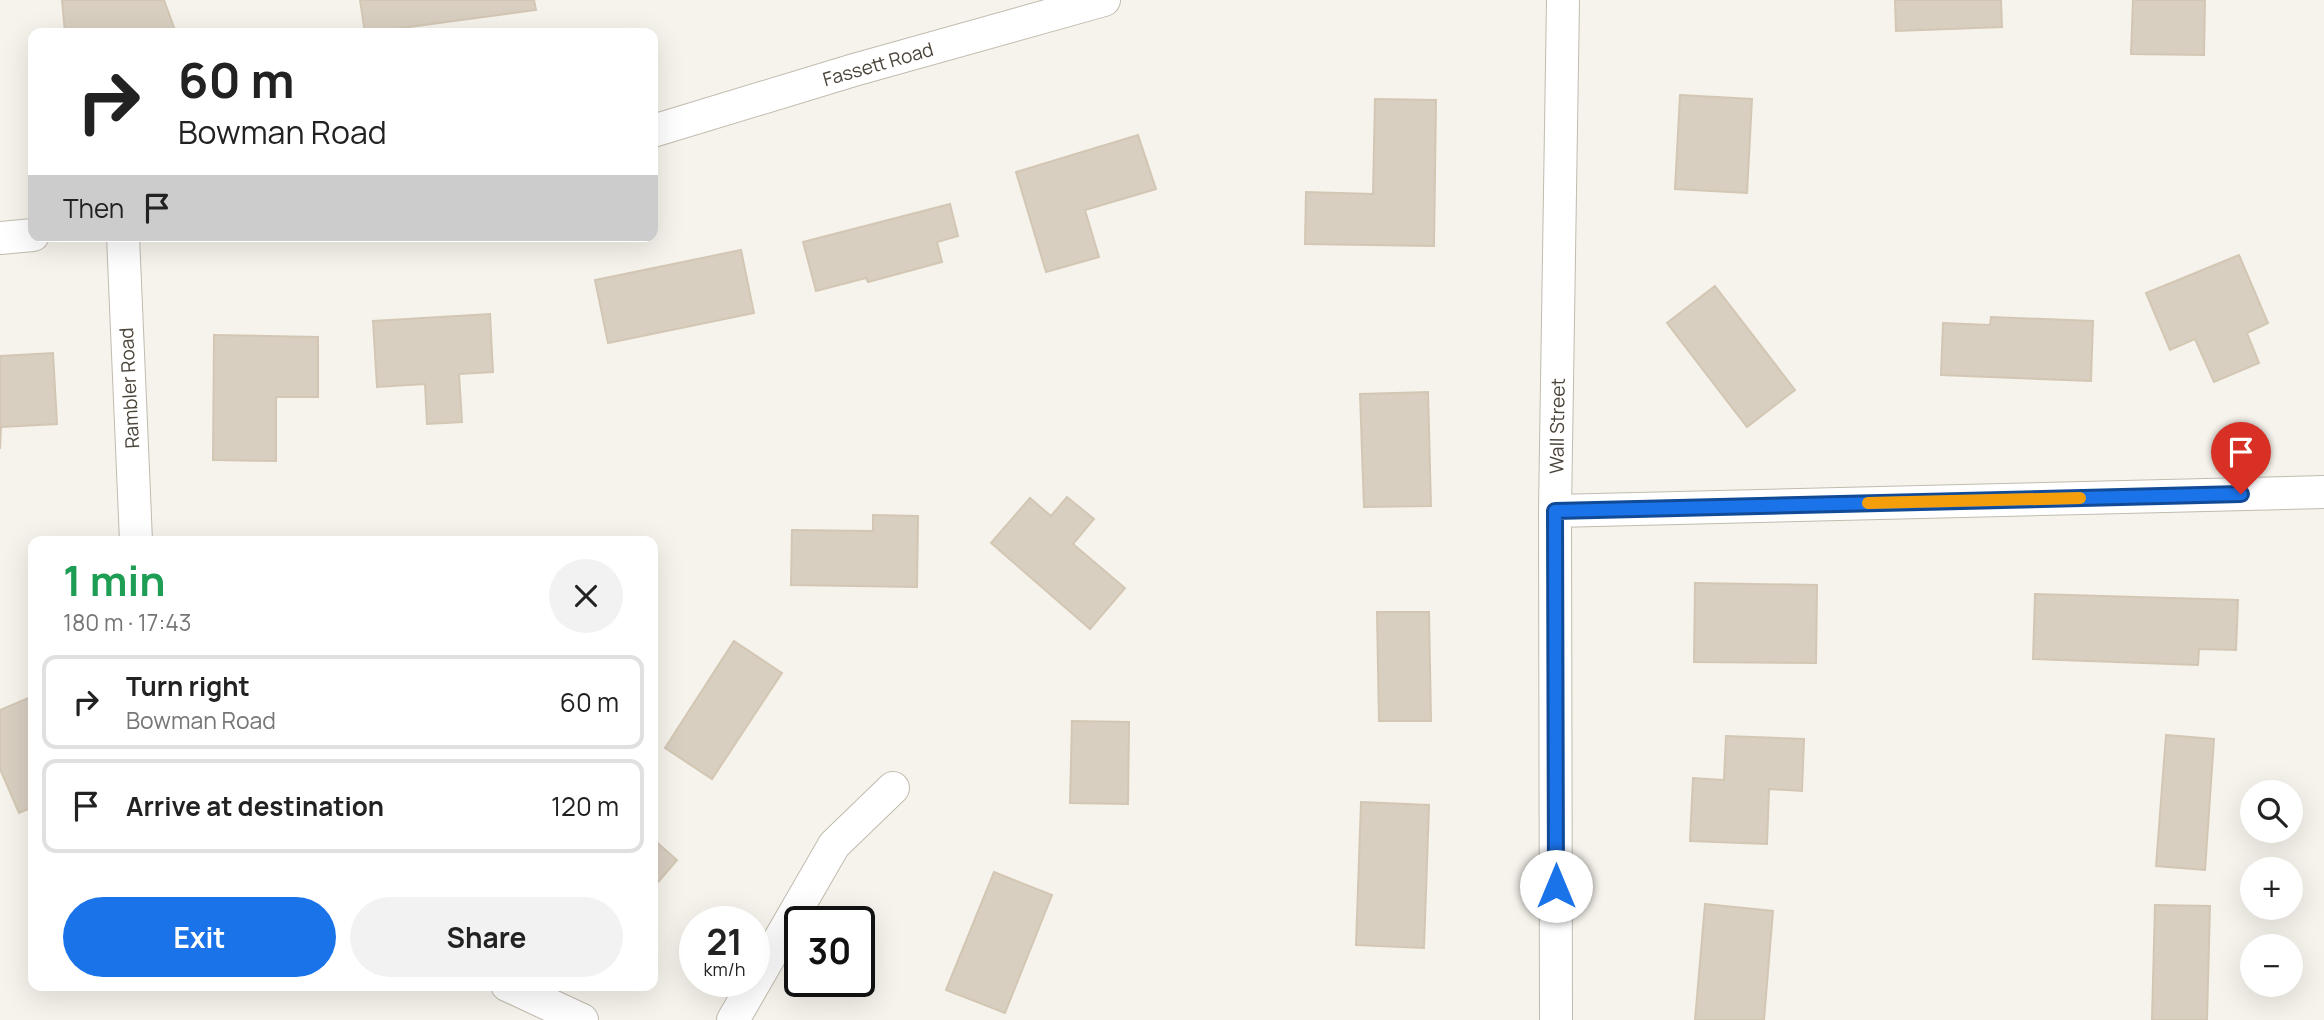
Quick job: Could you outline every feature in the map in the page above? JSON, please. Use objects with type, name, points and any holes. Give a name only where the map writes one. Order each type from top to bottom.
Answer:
[{"type":"street","name":"Fassett Road","points":[[658,129],[853,70],[1104,0]]},
{"type":"street","name":"Wall Street","points":[[1556,1020],[1555,511],[1563,0]]},
{"type":"street","points":[[0,238],[28,235]]},
{"type":"street","name":"Rambler Road","points":[[122,242],[136,536]]},
{"type":"street","points":[[1555,511],[2324,492]]},
{"type":"street","points":[[733,1020],[834,845],[893,788]]},
{"type":"street","points":[[520,991],[582,1020]]},
{"type":"building","points":[[62,0],[164,0],[174,28],[65,28]]},
{"type":"building","points":[[360,0],[534,0],[536,10],[402,28],[364,28]]},
{"type":"building","points":[[1895,0],[2001,0],[2002,27],[1896,31]]},
{"type":"building","points":[[2133,0],[2205,0],[2204,55],[2131,54]]},
{"type":"building","points":[[1680,95],[1752,99],[1747,193],[1675,189]]},
{"type":"building","points":[[1375,99],[1436,100],[1434,246],[1305,244],[1306,192],[1373,194]]},
{"type":"building","points":[[1138,135],[1156,189],[1085,210],[1099,257],[1046,272],[1016,172]]},
{"type":"building","points":[[950,204],[958,236],[937,242],[942,262],[868,282],[866,278],[816,291],[803,242]]},
{"type":"building","points":[[741,250],[754,313],[608,343],[595,280]]},
{"type":"building","points":[[2239,255],[2268,323],[2247,333],[2259,363],[2214,382],[2195,339],[2170,350],[2146,293]]},
{"type":"building","points":[[1715,286],[1795,390],[1747,427],[1667,323]]},
{"type":"building","points":[[490,314],[493,372],[459,374],[462,422],[427,424],[425,384],[377,387],[373,321]]},
{"type":"building","points":[[1991,317],[2093,321],[2091,381],[1941,375],[1943,323],[1990,325]]},
{"type":"building","points":[[214,335],[318,337],[318,397],[276,397],[276,461],[213,460]]},
{"type":"building","points":[[53,353],[57,424],[1,427],[0,449],[0,356]]},
{"type":"building","points":[[1428,392],[1431,506],[1364,507],[1360,394]]},
{"type":"building","points":[[1067,497],[1094,519],[1073,544],[1125,588],[1090,629],[991,543],[1030,498],[1051,516]]},
{"type":"building","points":[[873,515],[918,516],[917,587],[791,585],[792,530],[873,531]]},
{"type":"building","points":[[1695,583],[1817,585],[1816,663],[1694,662]]},
{"type":"building","points":[[2035,594],[2238,600],[2236,650],[2199,649],[2198,665],[2033,659]]},
{"type":"building","points":[[1377,612],[1429,612],[1431,721],[1379,721]]},
{"type":"building","points":[[734,641],[782,673],[712,779],[665,748]]},
{"type":"building","points":[[28,698],[28,809],[19,813],[0,769],[0,710]]},
{"type":"building","points":[[1072,721],[1129,722],[1128,804],[1070,803]]},
{"type":"building","points":[[2166,735],[2214,739],[2205,870],[2156,866]]},
{"type":"building","points":[[1726,736],[1804,739],[1802,791],[1769,789],[1767,844],[1690,841],[1693,778],[1724,780]]},
{"type":"building","points":[[1361,802],[1429,805],[1424,948],[1356,945]]},
{"type":"building","points":[[658,843],[677,860],[658,882]]},
{"type":"building","points":[[994,872],[1052,895],[1005,1013],[946,990]]},
{"type":"building","points":[[1705,904],[1773,911],[1764,1020],[1695,1020]]},
{"type":"building","points":[[2155,905],[2210,906],[2207,1020],[2152,1020]]},
{"type":"slow traffic","points":[[1868,503],[2080,498]]},
{"type":"route","points":[[1556,886],[1555,511],[2241,494]]}]
